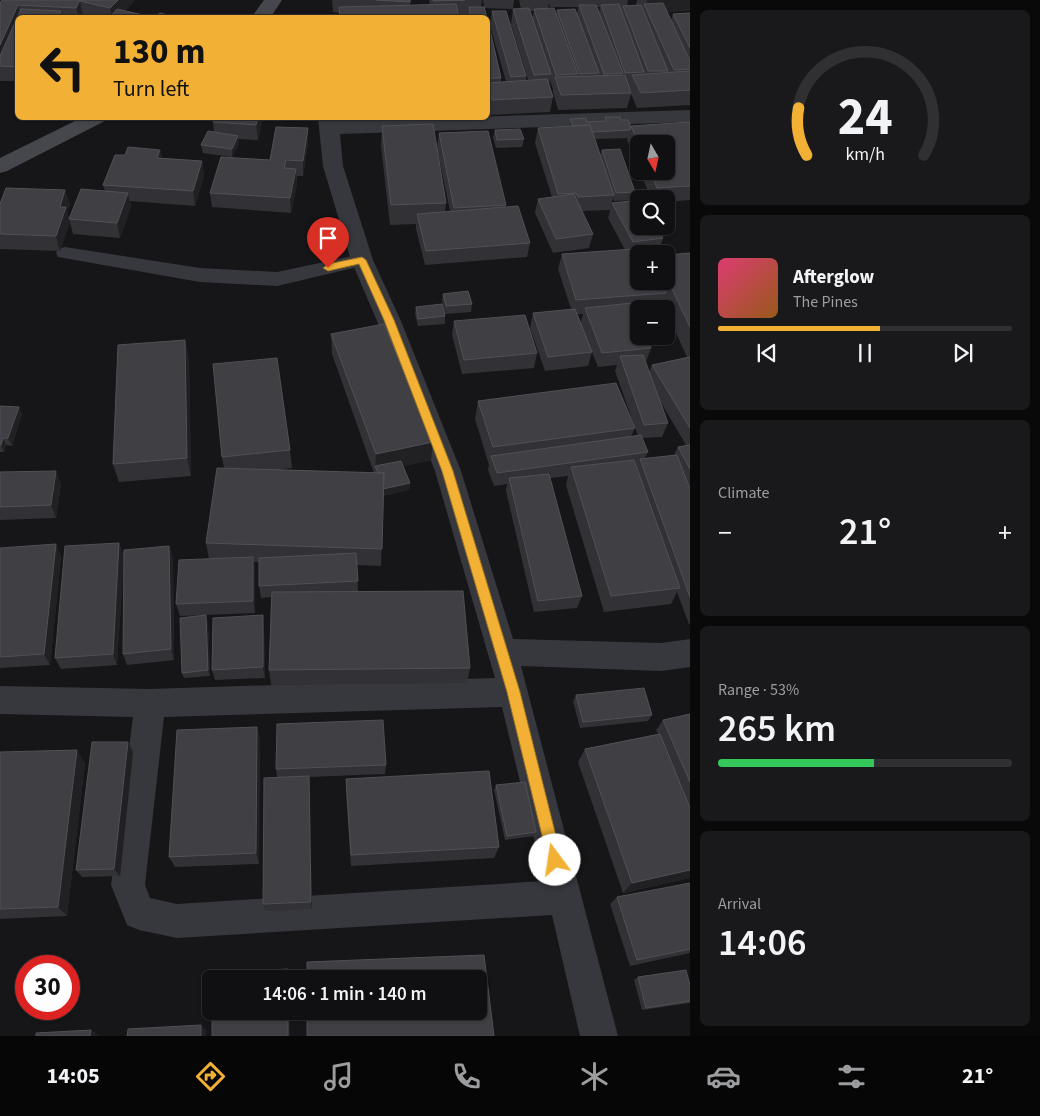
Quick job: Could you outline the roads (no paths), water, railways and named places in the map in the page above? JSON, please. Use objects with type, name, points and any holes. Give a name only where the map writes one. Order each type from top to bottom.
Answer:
[{"type":"main road","points":[[262,15],[273,0]]},
{"type":"main road","points":[[0,166],[92,120]]},
{"type":"street","points":[[490,120],[690,116]]},
{"type":"street","points":[[484,120],[329,123],[333,166],[362,260],[389,320],[448,471],[514,692],[598,1036]]},
{"type":"street","points":[[502,652],[661,657],[690,653]]},
{"type":"street","points":[[0,700],[150,703],[514,692]]},
{"type":"street","points":[[150,703],[128,884],[139,913],[177,921],[564,897]]},
{"type":"lane","points":[[65,253],[200,276],[277,279],[362,260]]}]
